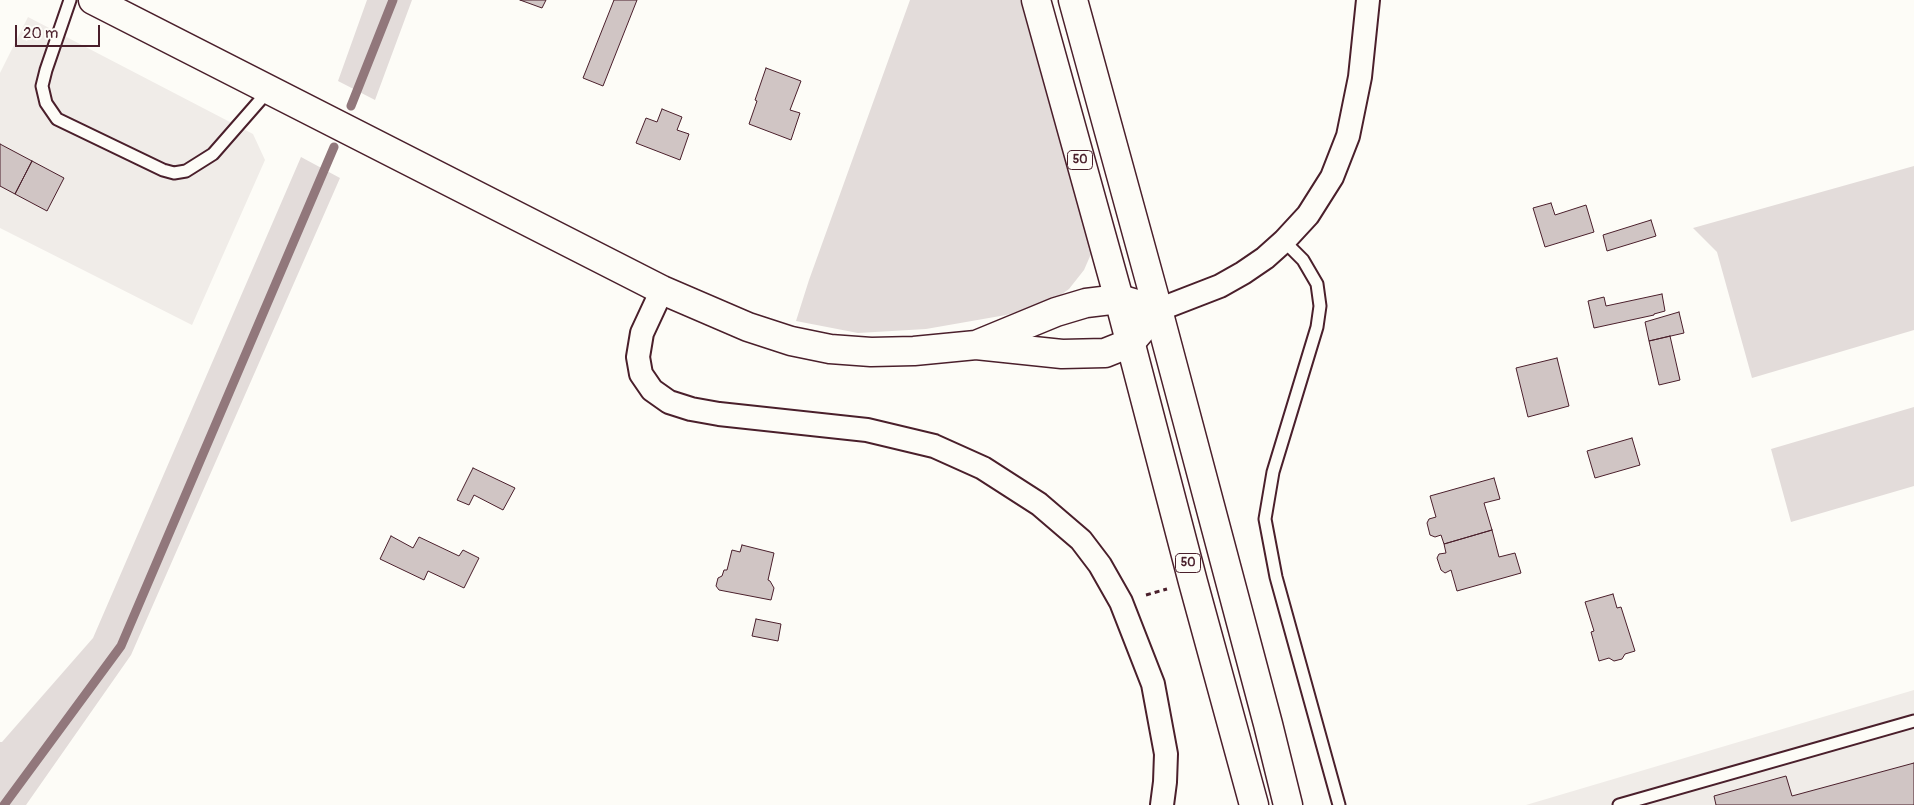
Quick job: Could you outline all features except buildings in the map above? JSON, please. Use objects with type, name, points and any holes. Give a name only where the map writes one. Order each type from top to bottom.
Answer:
[{"type":"main road","points":[[93,0],[662,290],[748,327],[791,341],[830,349],[871,352],[905,352],[976,346],[1062,354],[1106,353],[1130,343],[1158,310]]},
{"type":"main road","name":"50","points":[[1036,0],[1119,299],[1254,805]]},
{"type":"main road","points":[[1073,0],[1266,714],[1288,805]]},
{"type":"main road","points":[[976,346],[1056,312],[1086,303],[1119,299],[1158,310]]},
{"type":"street","points":[[1158,310],[1220,286],[1265,258],[1308,215],[1332,177],[1348,136],[1360,77],[1368,0]]},
{"type":"street","points":[[662,290],[642,333],[638,357],[641,374],[652,390],[669,402],[691,409],[719,414],[867,430],[934,446],[976,465],[1011,486],[1039,504],[1081,540],[1100,565],[1121,602],[1153,684],[1166,754],[1166,782],[1162,805]]},
{"type":"lane","points":[[70,0],[42,86],[46,103],[57,119],[163,170],[174,173],[186,171],[214,154],[269,90]]},
{"type":"lane","points":[[1284,241],[1303,260],[1308,268],[1316,284],[1320,306],[1317,327],[1273,472],[1265,519],[1276,577],[1339,805]]},
{"type":"lane","points":[[1618,805],[1914,721]]},
{"type":"shaded area","points":[[367,0],[412,0],[375,100],[338,81]]},
{"type":"shaded area","points":[[910,0],[1020,0],[1051,111],[1060,120],[1091,243],[1091,254],[1084,270],[1069,289],[1051,302],[1006,315],[926,329],[858,333],[796,321],[809,280]]},
{"type":"shaded area","points":[[28,17],[253,134],[265,160],[192,325],[0,228],[0,73]]},
{"type":"shaded area","points":[[301,157],[340,178],[131,655],[26,805],[0,805],[0,742],[93,638]]},
{"type":"shaded area","points":[[1914,166],[1914,330],[1752,378],[1717,252],[1693,228]]},
{"type":"shaded area","points":[[1914,407],[1914,486],[1791,522],[1771,449]]},
{"type":"shaded area","points":[[1914,690],[1914,805],[1526,805]]},
{"type":"waterway","points":[[351,106],[393,0]]},
{"type":"waterway","points":[[4,805],[121,646],[334,147]]}]
